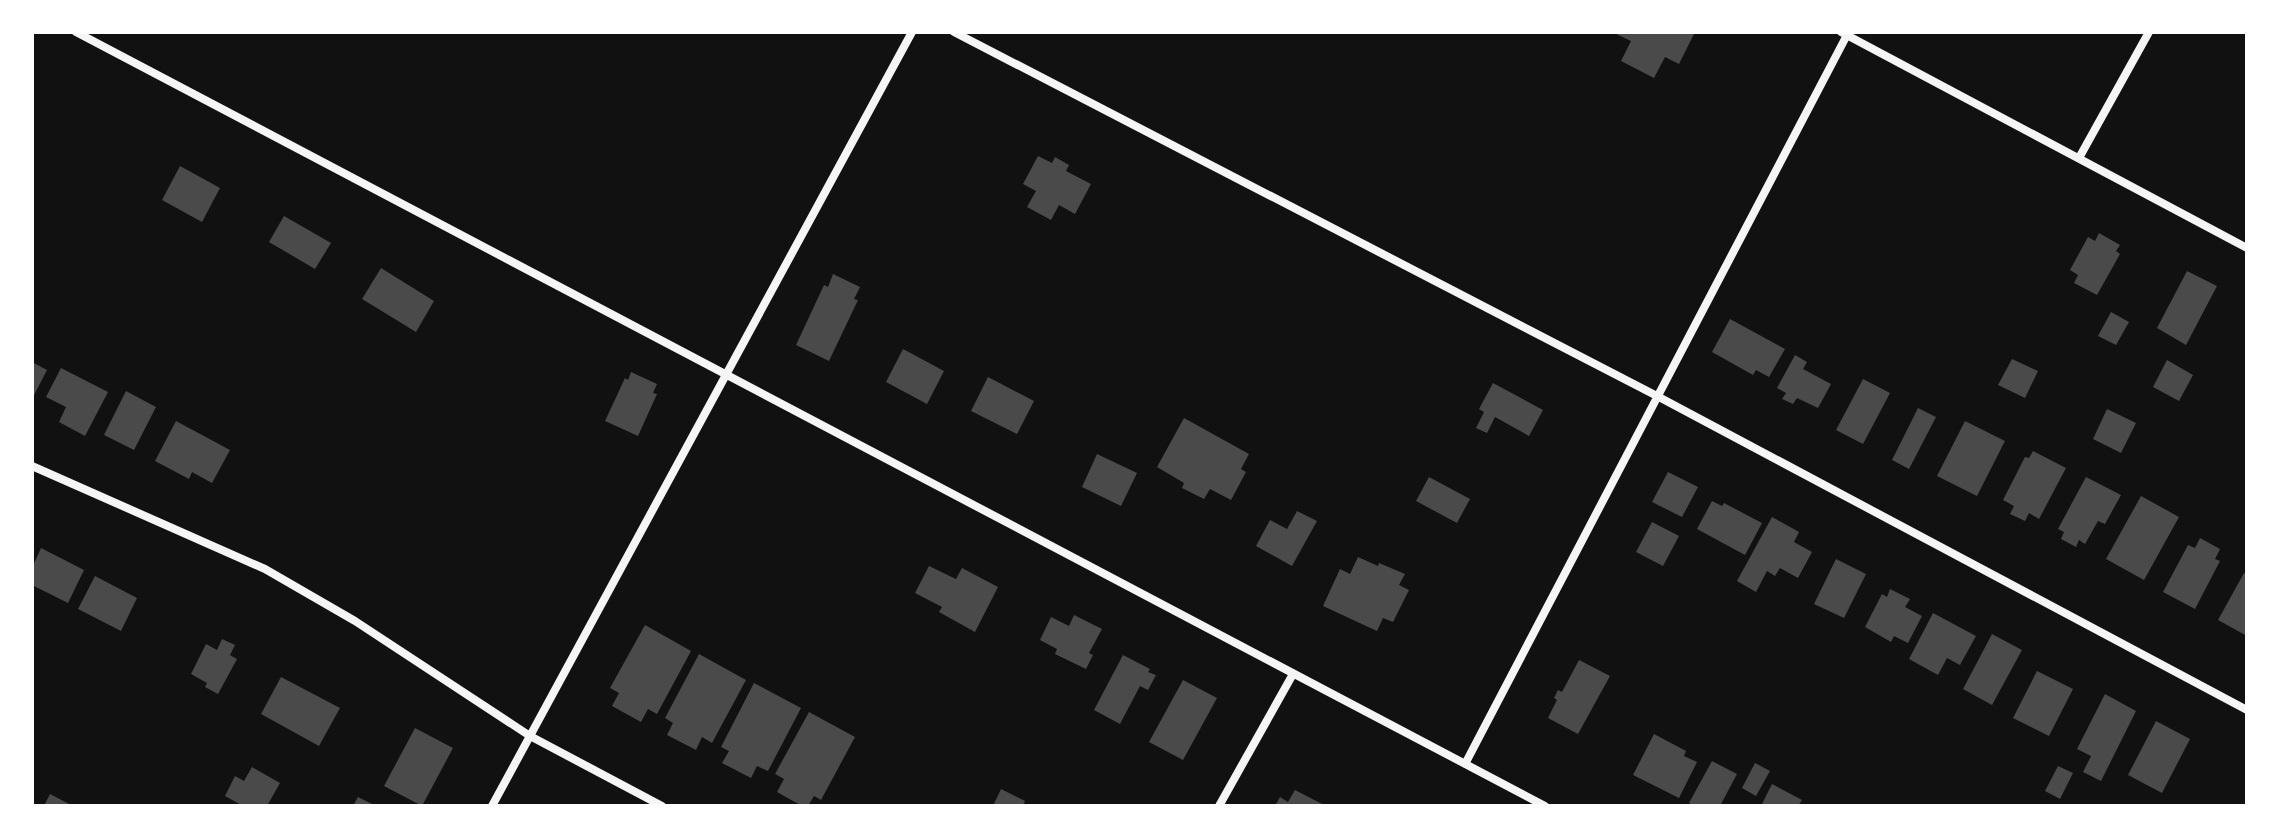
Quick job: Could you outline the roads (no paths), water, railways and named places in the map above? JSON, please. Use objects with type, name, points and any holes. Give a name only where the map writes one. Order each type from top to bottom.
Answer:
[{"type":"street","points":[[76,32],[1545,806]]},
{"type":"street","points":[[492,806],[912,32]]},
{"type":"street","points":[[954,32],[1657,396],[2247,710]]},
{"type":"street","points":[[2079,158],[2149,32]]},
{"type":"street","points":[[1465,764],[1844,34],[2247,248]]},
{"type":"street","points":[[32,466],[265,569],[355,621],[530,736],[662,806]]},
{"type":"street","points":[[1219,806],[1293,674]]}]
